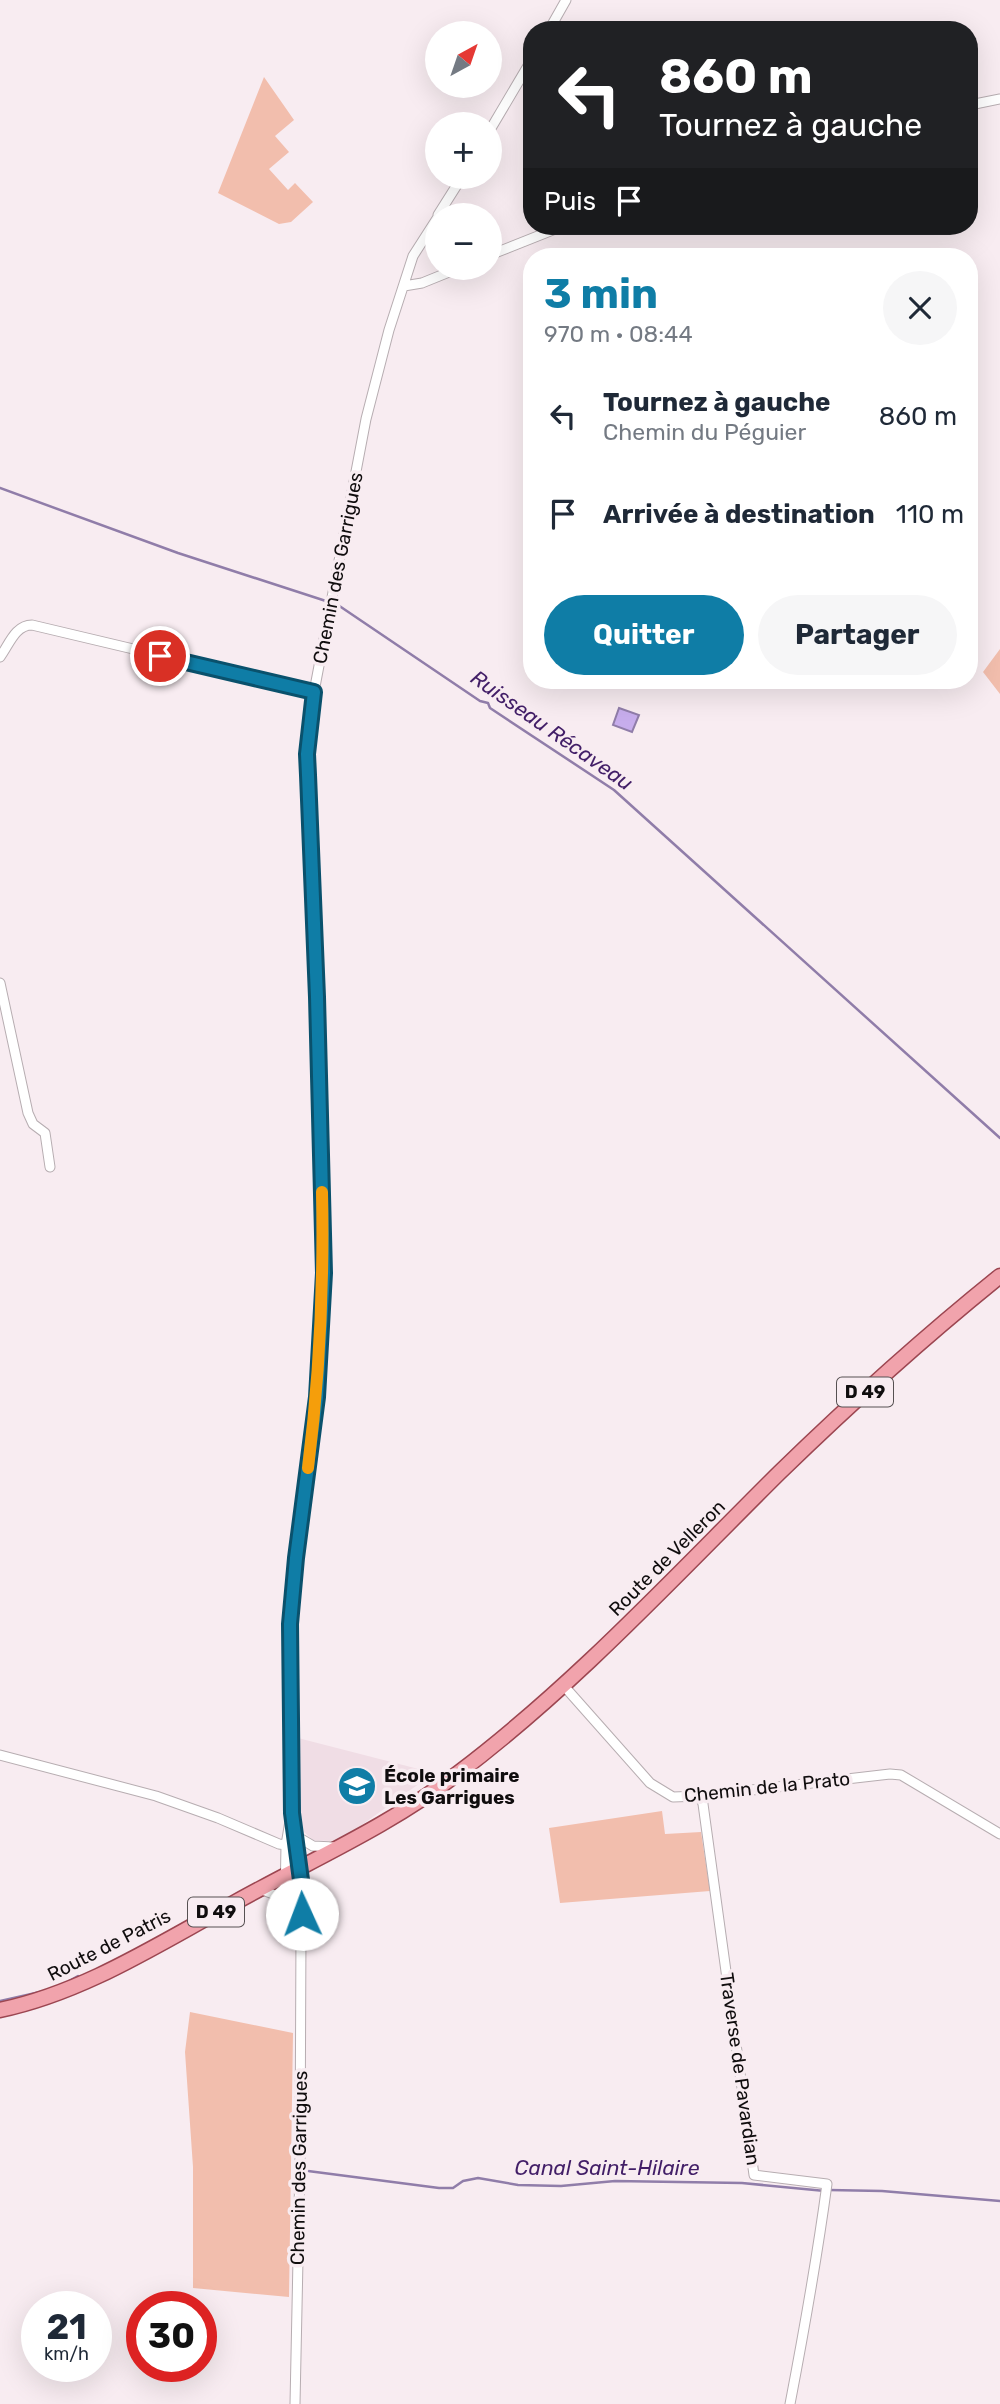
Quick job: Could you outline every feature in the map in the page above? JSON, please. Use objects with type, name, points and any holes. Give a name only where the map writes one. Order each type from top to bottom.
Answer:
[{"type":"main road","name":"Route de Velleron","points":[[344,1846],[428,1795],[501,1740],[564,1686],[837,1418],[916,1346],[1000,1276]]},
{"type":"main road","name":"Route de Patris","points":[[0,2010],[58,1994],[90,1981],[258,1889],[344,1846]]},
{"type":"street","points":[[553,21],[566,0]]},
{"type":"street","points":[[501,112],[523,74]]},
{"type":"street","points":[[978,103],[1000,99]]},
{"type":"street","points":[[502,250],[541,235]]},
{"type":"street","name":"Chemin des Garrigues","points":[[295,2404],[303,1895],[292,1813],[290,1624],[317,1397],[324,1273],[308,741],[314,692],[366,419],[389,330],[413,256],[425,237]]},
{"type":"street","points":[[404,286],[429,280]]},
{"type":"street","points":[[0,657],[15,633],[24,625],[32,625],[314,692]]},
{"type":"street","points":[[0,983],[27,1112],[33,1124],[45,1133],[50,1167]]},
{"type":"street","name":"Chemin de la Prato","points":[[564,1686],[650,1783],[673,1797],[901,1775],[1000,1834]]},
{"type":"street","points":[[0,1755],[156,1796],[286,1845],[296,1839],[313,1846],[344,1846]]},
{"type":"street","name":"Traverse de Pavardian","points":[[700,1796],[754,2175],[827,2184],[814,2280],[790,2404]]},
{"type":"street","name":"Chemin des Garrigues","points":[[292,1813],[286,1845],[285,1900],[295,1914],[301,1931]]},
{"type":"street","points":[[258,1889],[285,1900]]},
{"type":"shaded area","points":[[264,77],[294,120],[275,136],[289,152],[269,169],[288,190],[295,183],[313,202],[291,222],[279,224],[218,193]]},
{"type":"shaded area","points":[[1000,649],[1000,694],[983,672]]},
{"type":"shaded area","points":[[619,708],[639,715],[632,732],[613,725]]},
{"type":"shaded area","name":"École primaire Les Garrigues","points":[[298,1738],[434,1773],[345,1837],[330,1841],[313,1840],[304,1832],[297,1799]]},
{"type":"shaded area","points":[[662,1811],[665,1834],[701,1832],[710,1891],[560,1903],[549,1828]]},
{"type":"shaded area","points":[[190,2012],[293,2033],[289,2297],[193,2288],[193,2167],[185,2052]]},
{"type":"waterway","name":"Ruisseau Récaveau","points":[[0,488],[178,553],[329,602]]},
{"type":"waterway","name":"Ruisseau Récaveau","points":[[335,603],[480,701],[488,703],[490,708],[614,790],[1000,1138]]},
{"type":"waterway","points":[[69,1981],[78,1976]]},
{"type":"waterway","points":[[0,2001],[40,1992]]},
{"type":"waterway","name":"Canal Saint-Hilaire","points":[[308,2171],[439,2188],[453,2188],[463,2181],[478,2178],[518,2185],[561,2186],[615,2181],[742,2183],[825,2191]]},
{"type":"waterway","name":"Canal Saint-Hilaire","points":[[829,2190],[882,2191],[1000,2201]]},
{"type":"slow traffic","points":[[308,1468],[320,1358],[324,1273],[322,1192]]},
{"type":"place","name":"École primaire Les Garrigues","points":[[357,1786]]},
{"type":"route","points":[[160,656],[314,692],[307,754],[324,1273],[317,1397],[290,1624],[292,1813],[303,1895],[302,1914]]}]
